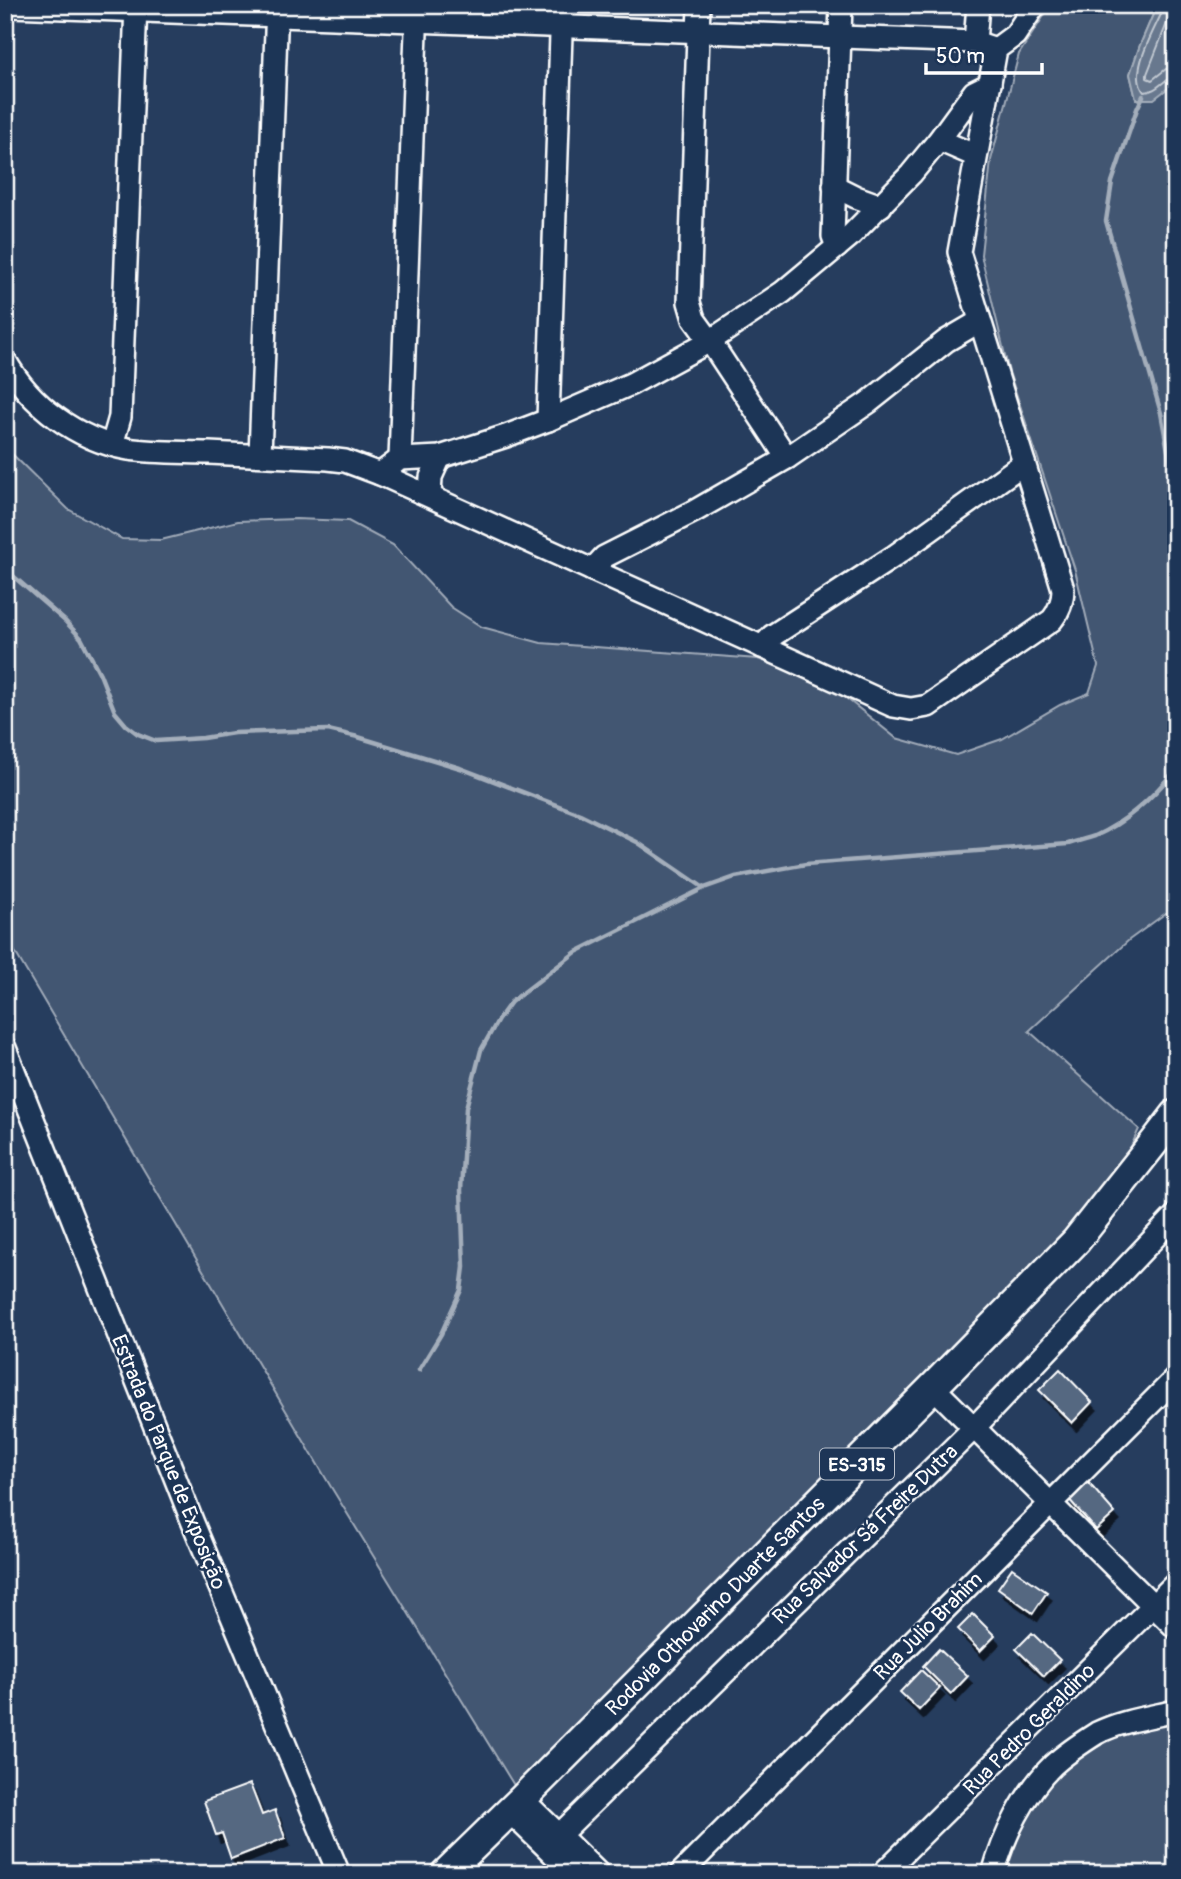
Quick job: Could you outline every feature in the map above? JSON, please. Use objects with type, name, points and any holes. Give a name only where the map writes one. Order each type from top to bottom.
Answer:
[{"type":"main road","name":"Rodovia Othovarino Duarte Santos","points":[[445,1874],[1076,1241],[1176,1114]]},
{"type":"street","points":[[699,5],[689,302],[694,319],[787,458]]},
{"type":"street","points":[[837,247],[833,236],[841,5]]},
{"type":"street","points":[[975,42],[978,5]]},
{"type":"street","points":[[5,359],[19,381],[46,409],[77,430],[112,445],[131,449],[345,461],[430,496],[893,706],[911,709],[928,706],[1052,620],[1061,605],[1063,589],[959,252],[996,49],[1015,34],[1035,5]]},
{"type":"street","points":[[5,18],[10,6],[561,16],[698,32],[975,42],[996,49]]},
{"type":"street","points":[[112,445],[120,417],[136,8]]},
{"type":"street","points":[[260,455],[277,10]]},
{"type":"street","points":[[400,459],[416,13]]},
{"type":"street","points":[[548,420],[561,16]]},
{"type":"street","points":[[380,474],[400,459],[440,457],[548,420],[631,384],[710,341],[783,292],[837,247],[881,206],[939,140],[974,92],[990,84]]},
{"type":"street","points":[[939,140],[976,156]]},
{"type":"street","points":[[834,186],[881,206]]},
{"type":"street","points":[[592,570],[604,557],[693,512],[787,458],[869,402],[946,341],[980,321]]},
{"type":"street","points":[[430,496],[431,477],[440,457]]},
{"type":"street","points":[[762,647],[772,636],[893,557],[1024,463]]},
{"type":"street","name":"Estrada do Parque de Exposição","points":[[5,1048],[193,1523],[339,1874]]},
{"type":"street","name":"Rua Salvador Sá Freire Dutra","points":[[553,1841],[974,1428],[1176,1215]]},
{"type":"street","name":"Rua Julio Brahim","points":[[680,1874],[1176,1378]]},
{"type":"street","points":[[933,1387],[1176,1628]]},
{"type":"street","name":"Rua Pedro Geraldino","points":[[882,1874],[1176,1583]]},
{"type":"street","points":[[993,1874],[1000,1849],[1029,1795],[1053,1765],[1098,1733],[1124,1723],[1176,1711]]},
{"type":"street","points":[[515,1805],[553,1841],[599,1874]]},
{"type":"street","points":[[553,1841],[575,1874]]},
{"type":"shaded area","points":[[1051,5],[1157,5],[1130,74],[1136,99],[1172,85],[1176,79],[1176,913],[1166,913],[1129,940],[1029,1031],[1139,1129],[1125,1160],[1112,1179],[1025,1279],[515,1787],[331,1487],[5,935],[5,447],[68,509],[122,539],[161,540],[238,521],[348,521],[393,545],[451,607],[482,627],[541,643],[758,659],[831,686],[896,738],[956,755],[1002,739],[1060,705],[1089,693],[1098,666],[1075,570],[1009,372],[981,255],[991,160],[1019,54]]},
{"type":"shaded area","points":[[1176,1719],[1176,1874],[1000,1874],[1028,1809],[1059,1767],[1116,1737]]},
{"type":"water","points":[[1157,5],[1176,5],[1176,79],[1154,99],[1136,99],[1130,74]]},
{"type":"building","points":[[1060,1369],[1092,1402],[1072,1423],[1039,1390]]},
{"type":"building","points":[[1087,1481],[1115,1513],[1096,1530],[1068,1498]]},
{"type":"building","points":[[1012,1568],[1047,1592],[1033,1613],[998,1588]]},
{"type":"building","points":[[973,1614],[995,1636],[980,1651],[958,1629]]},
{"type":"building","points":[[1032,1633],[1060,1660],[1044,1676],[1016,1649]]},
{"type":"building","points":[[939,1649],[968,1676],[951,1694],[923,1666]]},
{"type":"building","points":[[921,1670],[940,1688],[919,1710],[900,1692]]},
{"type":"building","points":[[250,1784],[262,1815],[275,1810],[285,1838],[231,1859],[222,1833],[216,1835],[204,1801]]},
{"type":"waterway","points":[[1143,96],[1112,182],[1106,221],[1161,413],[1176,494]]},
{"type":"waterway","points":[[5,569],[81,638],[100,674],[115,712],[138,734],[156,741],[234,733],[328,730],[358,737],[460,768],[580,814],[637,842],[704,888]]},
{"type":"waterway","points":[[419,1370],[441,1334],[461,1290],[464,1267],[461,1190],[466,1108],[481,1050],[511,1002],[576,952],[704,888],[735,877],[806,864],[1068,844],[1095,836],[1129,816],[1159,789],[1176,769]]}]
